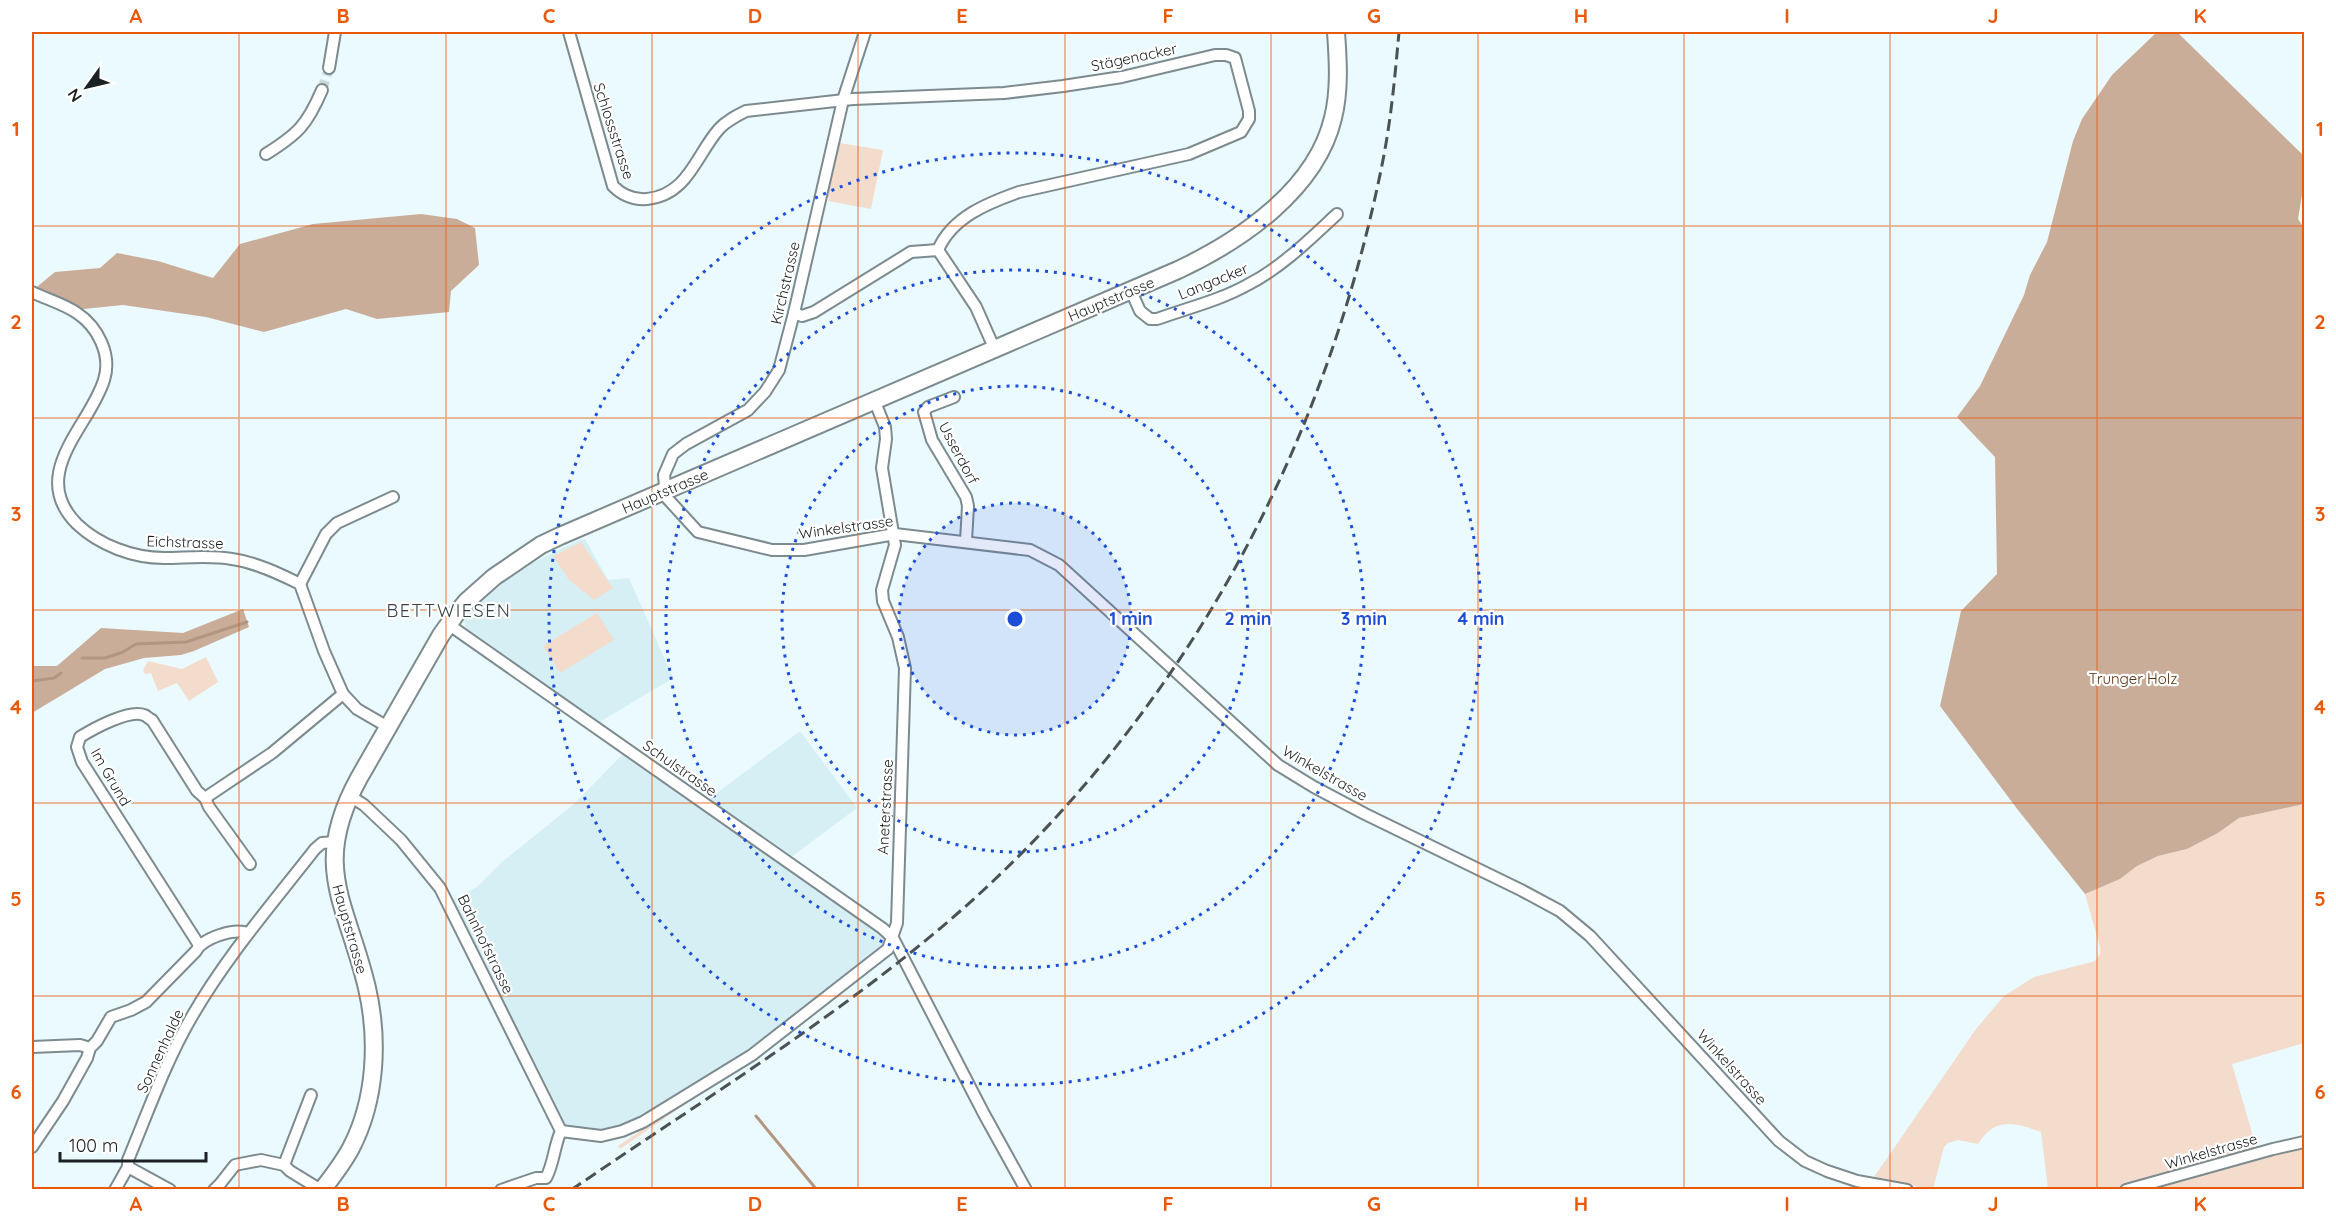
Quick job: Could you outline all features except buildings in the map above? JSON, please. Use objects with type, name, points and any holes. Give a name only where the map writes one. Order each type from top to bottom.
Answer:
[{"type":"main road","name":"Hauptstrasse","points":[[322,1190],[346,1157],[358,1132],[368,1100],[374,1047],[367,986],[336,886],[336,842],[343,813],[350,796],[448,624],[467,601],[485,584],[541,545],[1131,291],[1195,262],[1245,232],[1283,199],[1306,173],[1322,150],[1333,120],[1337,93],[1336,32]]},
{"type":"street","points":[[329,68],[335,32]]},
{"type":"street","name":"Schlossstrasse","points":[[569,32],[613,186],[621,194],[630,197],[644,199],[670,192],[697,164],[718,130],[730,119],[746,111],[843,100]]},
{"type":"street","name":"Kirchstrasse","points":[[665,491],[664,475],[673,454],[686,444],[748,410],[765,392],[779,370],[843,100],[865,32]]},
{"type":"street","name":"Stägenacker","points":[[843,100],[1004,93],[1122,77],[1215,55],[1235,58],[1249,111],[1249,119],[1241,132],[1189,154],[1029,189],[994,201],[954,225],[938,250]]},
{"type":"street","points":[[266,154],[298,133],[312,114],[322,90]]},
{"type":"street","name":"Langacker","points":[[1131,291],[1140,311],[1150,319],[1157,319],[1223,296],[1269,272],[1337,214]]},
{"type":"street","points":[[794,313],[802,316],[814,312],[911,252],[938,250],[976,307],[995,350]]},
{"type":"street","name":"Eichstrasse","points":[[32,292],[78,313],[96,331],[104,345],[105,379],[61,463],[59,476],[59,490],[64,506],[78,525],[116,549],[134,554],[161,558],[234,559],[300,584]]},
{"type":"street","name":"Usserdorf","points":[[954,396],[928,407],[924,412],[932,440],[966,497],[968,506],[966,541]]},
{"type":"street","name":"Aneterstrasse","points":[[875,402],[885,427],[883,475],[895,534],[895,545],[882,590],[883,601],[898,637],[905,668],[897,923],[893,938]]},
{"type":"street","name":"Winkelstrasse","points":[[665,491],[671,505],[698,532],[772,550],[804,550],[895,534],[1030,550],[1048,557],[1278,765],[1335,798],[1560,911],[1590,936],[1779,1141],[1805,1161],[1857,1181],[1907,1190]]},
{"type":"street","points":[[388,728],[357,709],[343,694],[320,642],[300,584],[326,534],[337,523],[393,496]]},
{"type":"street","name":"Schulstrasse","points":[[448,624],[830,891],[893,938]]},
{"type":"street","points":[[205,798],[272,753],[343,694]]},
{"type":"street","name":"Im Grund","points":[[199,945],[82,762],[77,747],[80,737],[97,727],[133,714],[143,714],[152,720],[197,790],[205,798],[250,864]]},
{"type":"street","name":"Bahnhofstrasse","points":[[350,796],[364,805],[401,840],[440,888],[561,1131]]},
{"type":"street","name":"Sonnenhalde","points":[[115,1190],[128,1167],[128,1160],[167,1065],[185,1028],[248,933],[315,849],[322,843],[336,842]]},
{"type":"street","name":"Sonnenhalde","points":[[32,1147],[63,1101],[87,1058],[90,1048],[97,1041],[111,1017],[131,1011],[146,1002],[190,958],[199,945],[217,936],[239,931],[248,933]]},
{"type":"street","points":[[501,1190],[536,1178],[547,1184],[556,1142],[561,1131],[601,1136],[622,1131],[643,1122],[687,1093],[730,1070],[779,1036],[888,949],[893,938]]},
{"type":"street","points":[[893,938],[978,1103],[1026,1190]]},
{"type":"street","points":[[32,1047],[80,1045],[90,1048]]},
{"type":"street","points":[[284,1165],[311,1095]]},
{"type":"street","name":"Winkelstrasse","points":[[2126,1190],[2304,1142]]},
{"type":"street","points":[[214,1190],[235,1165],[261,1160],[284,1165],[322,1190]]},
{"type":"street","points":[[128,1167],[170,1190]]},
{"type":"shaded area","points":[[839,143],[883,150],[871,209],[828,201],[829,198],[826,196]]},
{"type":"shaded area","points":[[585,539],[608,580],[629,578],[673,678],[598,723],[466,628],[464,618],[516,571]]},
{"type":"shaded area","points":[[581,542],[613,588],[594,600],[569,580],[553,556]]},
{"type":"shaded area","points":[[597,613],[614,640],[560,673],[543,646]]},
{"type":"shaded area","points":[[206,657],[218,682],[189,701],[177,683],[158,691],[151,673],[145,674],[143,670],[148,661],[182,669]]},
{"type":"shaded area","points":[[800,731],[857,808],[790,858],[706,801]]},
{"type":"shaded area","points":[[627,750],[893,938],[779,1036],[622,1131],[561,1131],[449,902],[477,887],[502,862],[574,804]]},
{"type":"shaded area","points":[[2304,804],[2304,1043],[2232,1064],[2257,1150],[2114,1189],[2048,1189],[2041,1132],[2023,1126],[2006,1124],[1992,1129],[1978,1144],[1958,1140],[1948,1143],[1944,1147],[1933,1189],[1875,1180],[1875,1175],[1976,1029],[2004,996],[2034,977],[2095,961],[2100,954],[2100,947],[2085,894],[2120,879],[2137,866],[2158,856],[2187,849],[2218,833],[2239,818]]},
{"type":"shaded area","points":[[698,1092],[700,1094],[620,1149],[618,1146]]},
{"type":"shaded area","points":[[2304,1145],[2304,1189],[2136,1190]]},
{"type":"green space","name":"Trunger Holz","points":[[2157,32],[2177,32],[2304,156],[2304,183],[2298,219],[2304,228],[2304,804],[2239,818],[2218,833],[2187,849],[2158,856],[2137,866],[2120,879],[2085,894],[1940,706],[1961,611],[1997,574],[1995,457],[1957,417],[1980,386],[2047,242],[2073,141],[2082,119],[2112,75]]},
{"type":"green space","points":[[421,214],[457,219],[475,228],[479,265],[451,291],[449,312],[377,319],[346,309],[264,332],[206,317],[123,305],[74,310],[33,290],[55,272],[100,268],[117,253],[158,261],[213,278],[240,244],[313,224]]},
{"type":"green space","points":[[243,609],[249,627],[181,655],[144,658],[105,669],[32,713],[32,666],[57,666],[101,628],[183,633]]},
{"type":"waterway","points":[[82,658],[105,658],[123,652],[136,644],[186,642],[247,622]]},
{"type":"waterway","points":[[32,681],[54,678],[61,673]]},
{"type":"waterway","points":[[756,1116],[817,1190]]},
{"type":"tunnel","points":[[322,90],[329,68]]},
{"type":"railway","points":[[571,1190],[803,1033],[937,931],[1021,854],[1097,771],[1165,681],[1225,586],[1277,487],[1320,383],[1355,275],[1382,165],[1399,32]]},
{"type":"district","name":"BETTWIESEN","points":[[449,610]]}]
